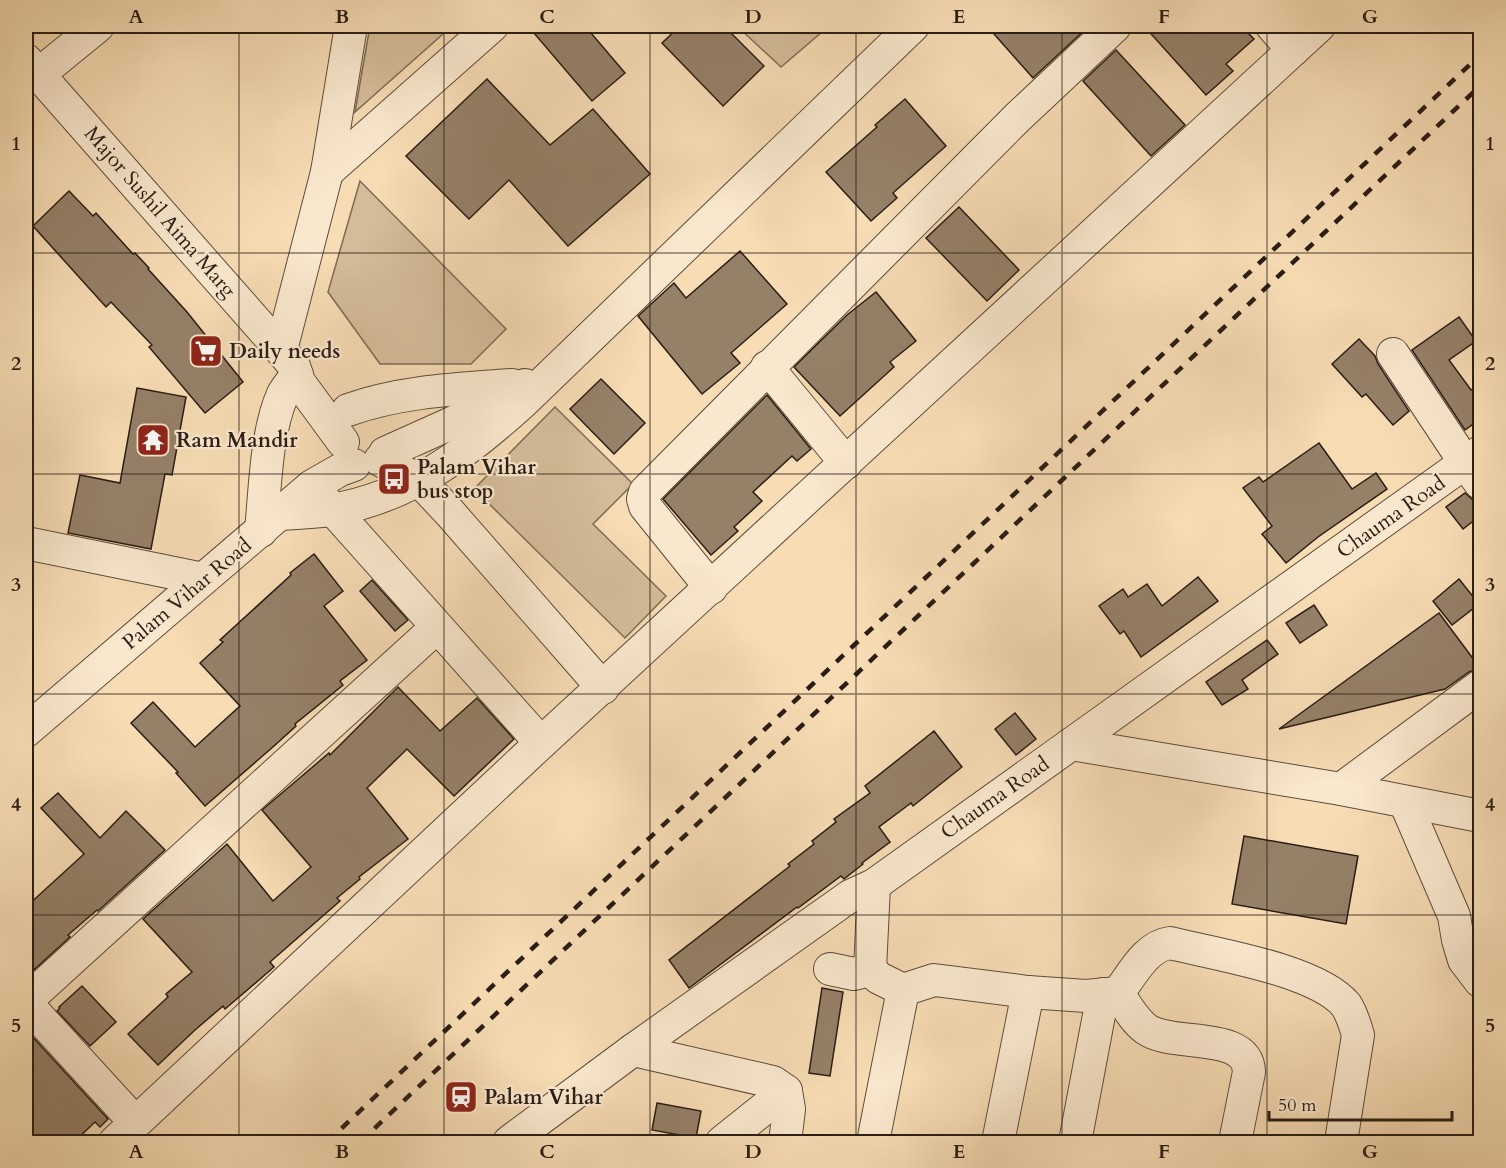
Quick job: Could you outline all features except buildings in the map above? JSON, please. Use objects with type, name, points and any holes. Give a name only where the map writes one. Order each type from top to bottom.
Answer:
[{"type":"street","points":[[32,67],[98,26]]},
{"type":"street","points":[[351,26],[327,172],[291,364],[276,413],[271,442],[270,523],[322,498],[387,495],[419,480],[477,442],[522,403],[539,378],[913,26]]},
{"type":"street","points":[[327,172],[492,26]]},
{"type":"street","points":[[711,588],[645,506],[643,499],[645,492],[1010,125],[1115,26]]},
{"type":"street","points":[[1272,26],[1293,50]]},
{"type":"street","points":[[437,627],[26,1002],[125,1132],[541,743],[1319,26]]},
{"type":"street","name":"Major Sushil Aima Marg","points":[[32,67],[291,364],[309,371],[362,442],[419,480],[603,688]]},
{"type":"street","points":[[1393,354],[1476,466]]},
{"type":"street","points":[[767,367],[846,463]]},
{"type":"street","points":[[322,498],[362,442],[370,402],[408,394],[539,378]]},
{"type":"street","points":[[362,442],[454,422],[539,378]]},
{"type":"street","name":"Chauma Road","points":[[509,1143],[633,1050],[850,896],[874,885],[1071,744],[1476,466]]},
{"type":"street","points":[[322,498],[541,743]]},
{"type":"street","name":"Palam Vihar Road","points":[[30,718],[270,523]]},
{"type":"street","points":[[26,543],[203,579]]},
{"type":"street","points":[[1341,789],[1480,686]]},
{"type":"street","points":[[1071,744],[1341,789],[1478,818]]},
{"type":"street","points":[[1405,802],[1467,923],[1458,940],[1464,960],[1480,981]]},
{"type":"street","points":[[870,970],[874,885]]},
{"type":"street","points":[[1074,1143],[1110,993],[1155,947],[1170,943],[1290,972],[1323,987],[1345,1005],[1353,1018],[1358,1035],[1341,1143]]},
{"type":"street","points":[[830,969],[854,974],[870,970]]},
{"type":"street","points":[[870,970],[879,978],[903,990],[934,980],[1028,992],[1086,996],[1110,993],[1147,1030],[1160,1035],[1231,1046],[1245,1055],[1249,1063],[1235,1143]]},
{"type":"street","points":[[873,1143],[903,990]]},
{"type":"street","points":[[998,1143],[1028,992]]},
{"type":"street","points":[[633,1050],[773,1082],[786,1091],[789,1109],[785,1143]]},
{"type":"street","points":[[722,1143],[786,1091]]},
{"type":"shaded area","points":[[370,26],[452,26],[355,112]]},
{"type":"shaded area","points":[[737,26],[829,26],[781,67]]},
{"type":"shaded area","points":[[360,181],[506,329],[471,364],[380,364],[328,292]]},
{"type":"shaded area","points":[[555,407],[633,484],[593,524],[666,596],[625,638],[474,489]]},
{"type":"railway","points":[[327,1142],[1480,55]]},
{"type":"railway","points":[[360,1142],[1480,86]]},
{"type":"place","name":"Daily needs","points":[[206,351]]},
{"type":"place","name":"Ram Mandir","points":[[153,440]]},
{"type":"place","name":"Palam Vihar bus stop","points":[[394,479]]},
{"type":"place","name":"Palam Vihar","points":[[461,1097]]}]
